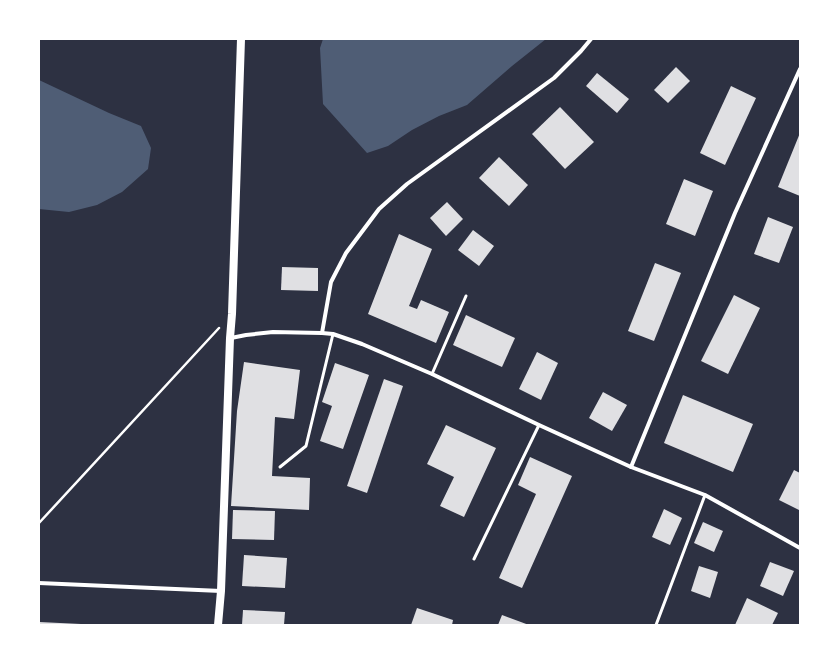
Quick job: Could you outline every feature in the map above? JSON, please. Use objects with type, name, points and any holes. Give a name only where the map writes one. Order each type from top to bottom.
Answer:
[{"type":"main road","points":[[218,625],[221,591],[232,314],[240,39]]},
{"type":"street","points":[[322,333],[331,282],[346,253],[379,208],[407,184],[554,78],[591,39]]},
{"type":"street","points":[[631,467],[735,213],[800,69]]},
{"type":"street","points":[[230,338],[273,332],[322,333],[333,334],[362,344],[432,374],[631,467],[704,495],[800,548]]},
{"type":"street","points":[[39,583],[221,591]]},
{"type":"lane","points":[[432,374],[466,296]]},
{"type":"lane","points":[[280,466],[306,446],[333,334]]},
{"type":"lane","points":[[474,559],[539,425]]},
{"type":"lane","points":[[656,625],[704,495]]},
{"type":"path","points":[[39,523],[232,314]]},
{"type":"water","points":[[323,39],[546,39],[467,105],[439,116],[412,130],[388,146],[367,153],[323,104],[320,48]]},
{"type":"water","points":[[39,80],[109,113],[141,126],[151,148],[148,169],[122,192],[97,205],[69,212],[39,209]]},
{"type":"building","points":[[676,67],[690,81],[668,103],[654,90]]},
{"type":"building","points":[[597,73],[629,99],[617,113],[586,86]]},
{"type":"building","points":[[731,86],[756,98],[725,165],[700,153]]},
{"type":"building","points":[[560,107],[594,142],[565,169],[532,134]]},
{"type":"building","points":[[800,133],[800,196],[778,187]]},
{"type":"building","points":[[499,157],[528,185],[509,206],[479,178]]},
{"type":"building","points":[[684,179],[713,191],[695,236],[666,224]]},
{"type":"building","points":[[447,202],[463,219],[446,236],[430,218]]},
{"type":"building","points":[[768,217],[793,227],[779,263],[754,254]]},
{"type":"building","points":[[473,230],[494,246],[479,266],[458,250]]},
{"type":"building","points":[[399,234],[432,249],[409,306],[417,309],[421,300],[449,312],[436,343],[368,314]]},
{"type":"building","points":[[655,263],[681,273],[654,341],[628,331]]},
{"type":"building","points":[[282,267],[318,268],[318,291],[281,290]]},
{"type":"building","points":[[734,295],[760,308],[728,374],[701,361]]},
{"type":"building","points":[[466,315],[515,338],[502,367],[453,345]]},
{"type":"building","points":[[537,352],[558,363],[541,400],[519,389]]},
{"type":"building","points":[[244,362],[300,370],[294,419],[275,417],[272,476],[310,478],[309,510],[231,506],[237,411]]},
{"type":"building","points":[[335,363],[369,375],[343,449],[320,441],[332,406],[322,402]]},
{"type":"building","points":[[384,379],[403,386],[367,493],[347,486]]},
{"type":"building","points":[[603,392],[627,405],[612,431],[589,418]]},
{"type":"building","points":[[683,395],[753,424],[733,472],[664,443]]},
{"type":"building","points":[[446,425],[496,448],[464,517],[440,506],[454,477],[427,464]]},
{"type":"building","points":[[530,457],[572,476],[522,588],[499,578],[536,494],[518,485]]},
{"type":"building","points":[[794,470],[800,473],[799,510],[779,500]]},
{"type":"building","points":[[664,509],[682,518],[670,545],[652,537]]},
{"type":"building","points":[[233,510],[275,511],[274,540],[232,539]]},
{"type":"building","points":[[703,522],[723,531],[714,552],[694,543]]},
{"type":"building","points":[[244,555],[287,558],[285,588],[242,586]]},
{"type":"building","points":[[770,562],[794,571],[783,596],[760,586]]},
{"type":"building","points":[[699,566],[718,572],[710,598],[691,591]]},
{"type":"building","points":[[747,598],[778,613],[772,625],[735,625]]},
{"type":"building","points":[[417,608],[453,620],[452,625],[411,625]]},
{"type":"building","points":[[243,610],[285,612],[284,625],[242,625]]},
{"type":"building","points":[[502,615],[529,625],[498,625]]},
{"type":"building","points":[[39,622],[81,624],[81,625],[39,625]]}]
